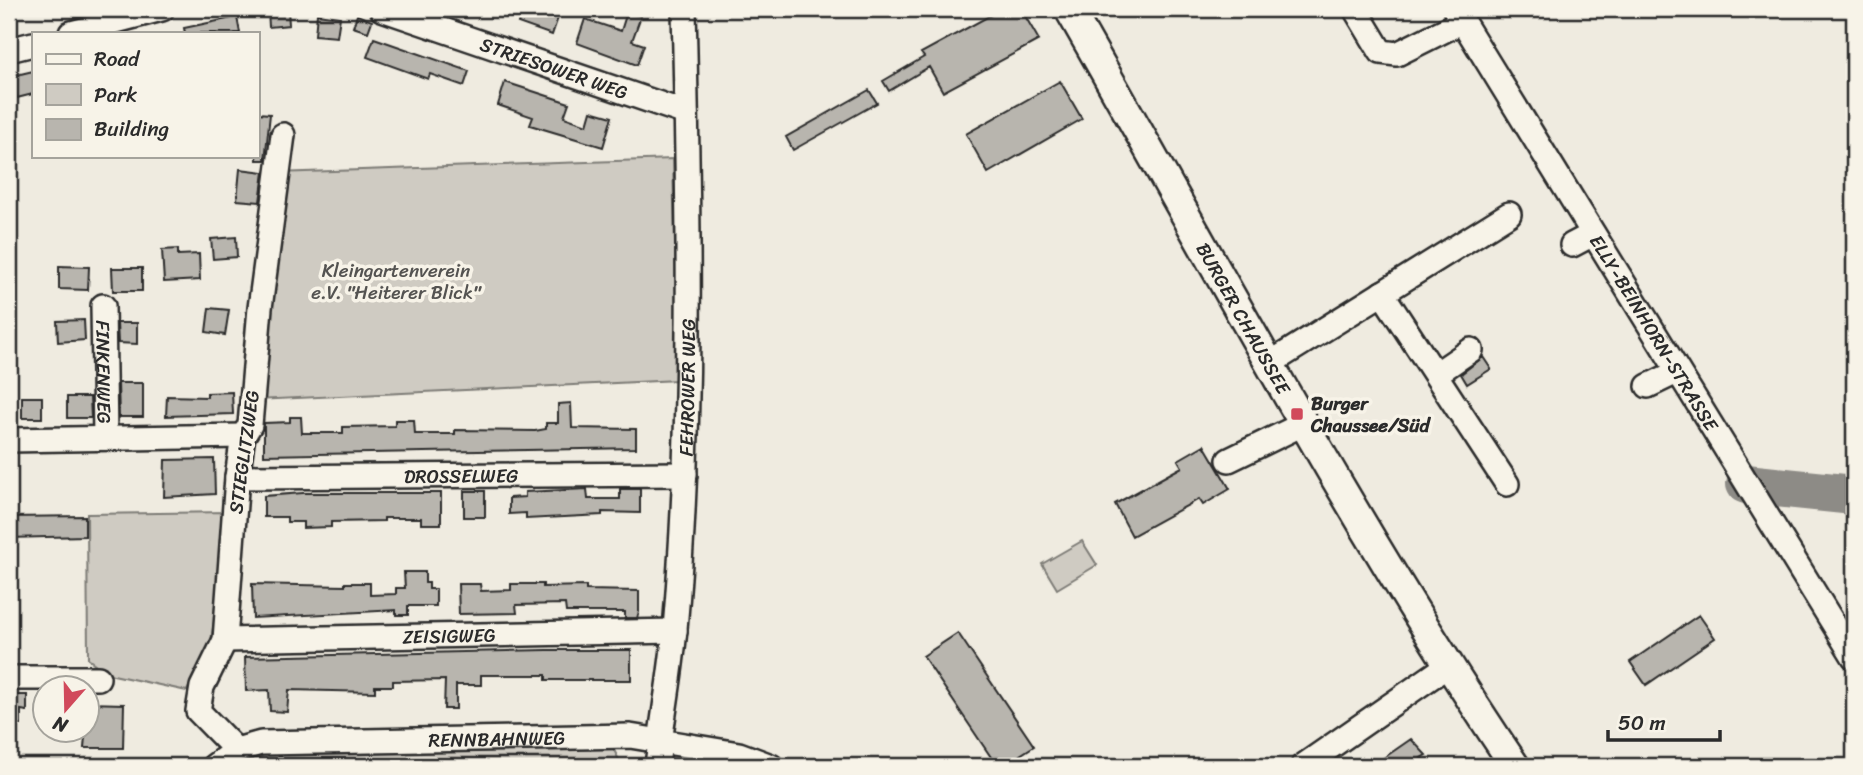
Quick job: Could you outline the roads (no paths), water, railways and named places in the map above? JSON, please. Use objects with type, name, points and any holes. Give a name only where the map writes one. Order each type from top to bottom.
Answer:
[{"type":"main road","name":"BURGER CHAUSSEE","points":[[1069,9],[1303,424],[1447,666],[1515,766]]},
{"type":"street","points":[[75,32],[162,9]]},
{"type":"street","name":"STRIESOWER WEG","points":[[382,9],[686,113]]},
{"type":"street","name":"FEHROWER WEG","points":[[657,766],[675,631],[685,474],[684,9]]},
{"type":"street","points":[[1355,9],[1381,52],[1397,54],[1459,15]]},
{"type":"street","name":"ELLY-BEINHORN-STRASSE","points":[[1459,15],[1854,657]]},
{"type":"street","points":[[9,50],[32,44]]},
{"type":"street","name":"STIEGLITZWEG","points":[[236,750],[198,711],[202,687],[225,640],[237,477],[243,436],[250,425],[260,308],[283,135]]},
{"type":"street","points":[[1269,364],[1508,214]]},
{"type":"street","points":[[1572,245],[1593,234]]},
{"type":"street","points":[[1382,293],[1507,484]]},
{"type":"street","name":"FINKENWEG","points":[[103,306],[105,438]]},
{"type":"street","points":[[1436,374],[1471,350]]},
{"type":"street","points":[[1648,386],[1677,372]]},
{"type":"street","points":[[1229,460],[1303,424]]},
{"type":"street","name":"FINKENWEG","points":[[9,440],[243,436]]},
{"type":"street","name":"DROSSELWEG","points":[[237,477],[685,474]]},
{"type":"street","name":"ZEISIGWEG","points":[[225,640],[675,631]]},
{"type":"street","points":[[1303,766],[1447,666]]},
{"type":"street","points":[[9,678],[32,678]]},
{"type":"street","name":"RENNBAHNWEG","points":[[214,766],[236,750],[275,743],[630,736],[739,754],[771,766]]},
{"type":"place","name":"Burger Chaussee/Süd","points":[[1297,414]]},
{"type":"park label","name":"Kleingartenverein e.V. \"Heiterer Blick\"","points":[[396,281]]}]
